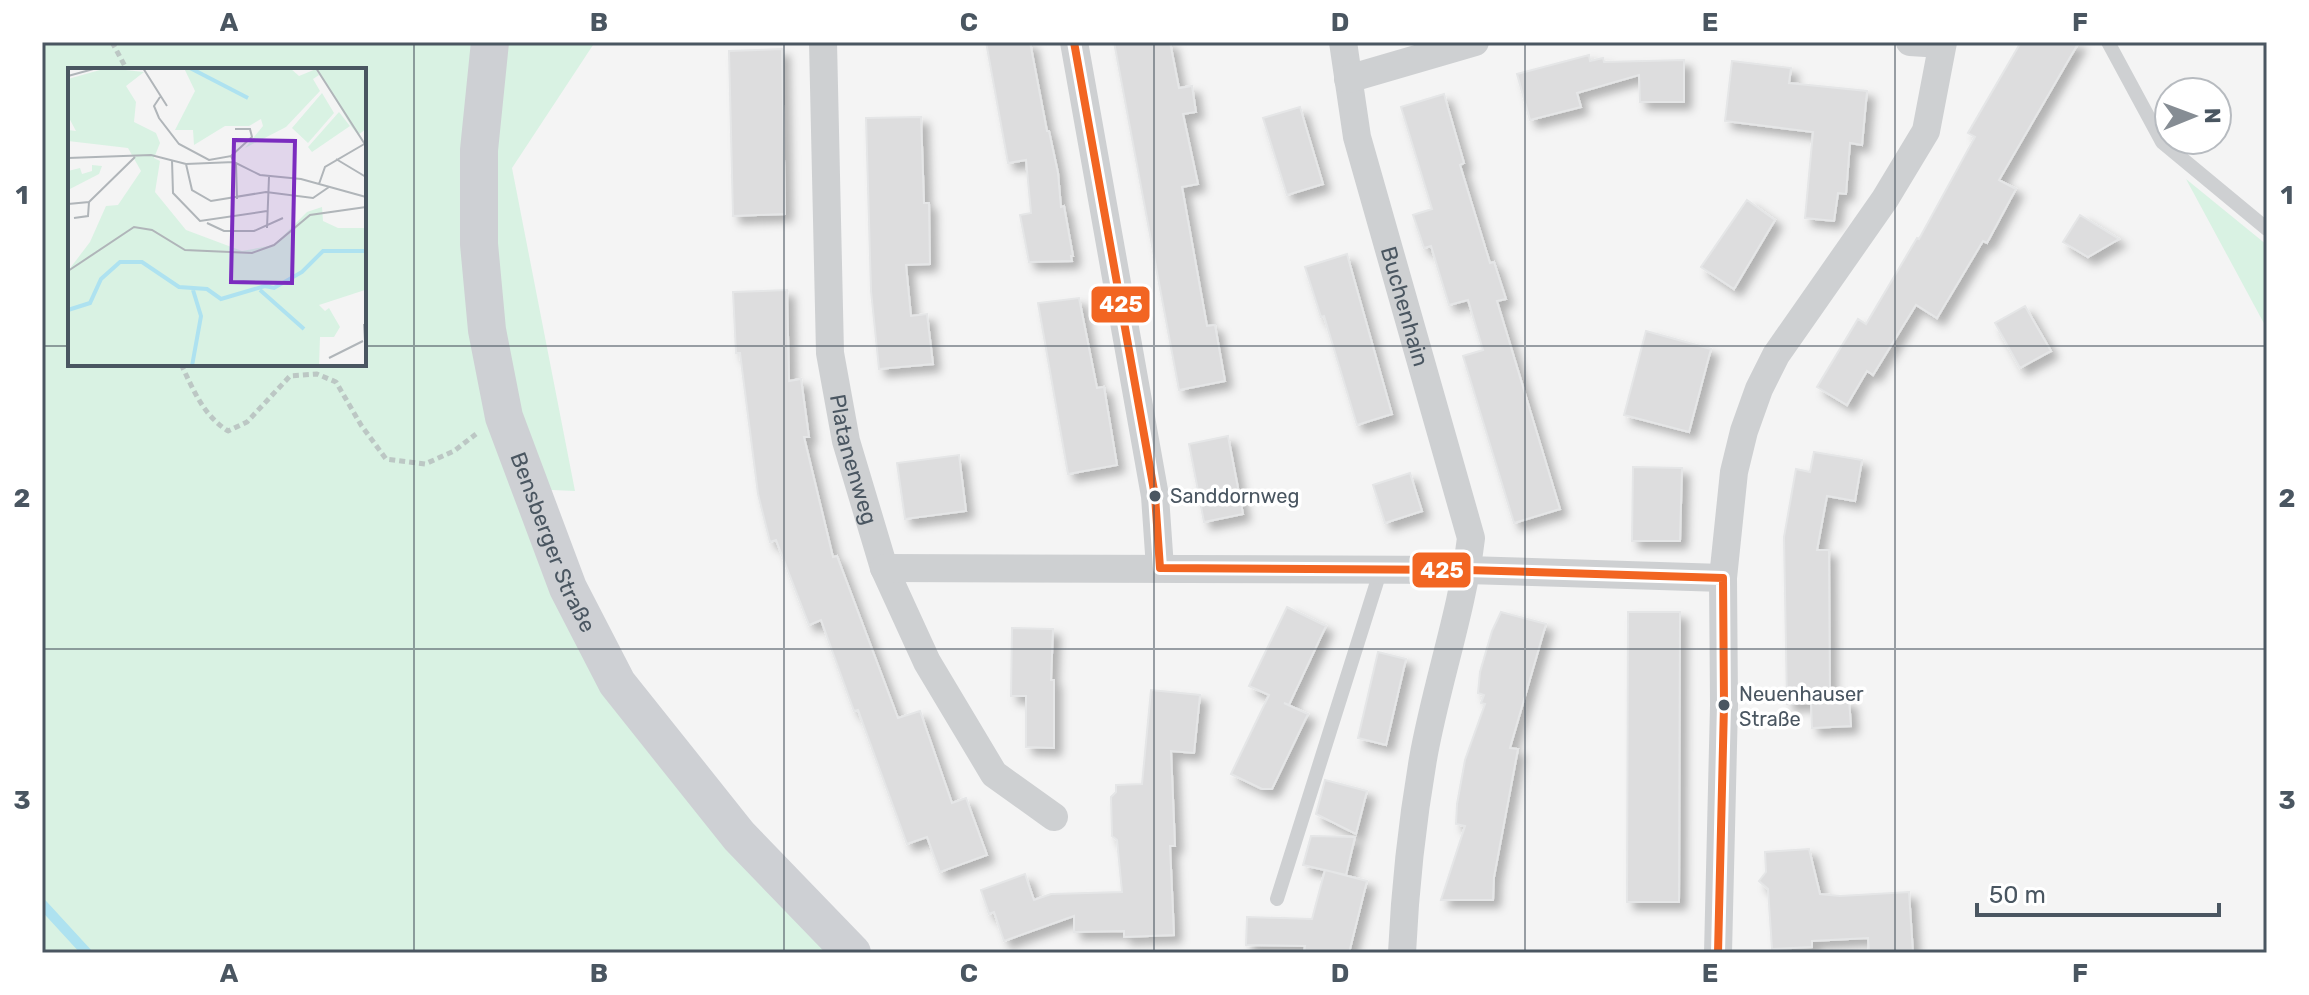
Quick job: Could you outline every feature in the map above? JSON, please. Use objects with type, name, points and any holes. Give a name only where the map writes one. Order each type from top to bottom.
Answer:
[{"type":"main road","name":"Bensberger Straße","points":[[490,42],[479,150],[479,244],[487,330],[504,417],[568,588],[617,683],[739,836],[852,953]]},
{"type":"street","name":"Platanenweg","points":[[823,42],[830,353],[846,441],[884,568],[927,662],[994,774],[1054,817]]},
{"type":"street","points":[[1074,42],[1155,496],[1160,568]]},
{"type":"street","name":"Buchenhain","points":[[1343,42],[1357,137],[1471,538],[1467,570],[1423,759],[1404,908],[1402,953]]},
{"type":"street","points":[[1348,79],[1475,42]]},
{"type":"street","points":[[1723,952],[1723,578],[1734,472],[1759,389],[1776,355],[1885,199],[1926,131],[1942,43],[1910,42]]},
{"type":"street","points":[[884,568],[1467,570],[1723,578]]},
{"type":"lane","points":[[2108,42],[2162,142],[2267,229]]},
{"type":"lane","points":[[1277,899],[1381,569]]},
{"type":"path","points":[[112,42],[126,68]]},
{"type":"path","points":[[182,366],[202,407],[214,422],[228,431],[247,422],[290,376],[317,374],[336,382],[361,425],[386,459],[425,464],[454,451],[504,417]]},
{"type":"green space","points":[[42,42],[595,42],[512,168],[575,491],[530,489],[617,683],[852,953],[42,953]]},
{"type":"green space","points":[[2186,179],[2267,245],[2267,329]]},
{"type":"building","points":[[986,42],[1030,42],[1058,173],[1072,261],[1029,262],[1020,215],[1031,213],[1026,160],[1008,163]]},
{"type":"building","points":[[1114,42],[1170,42],[1179,88],[1192,86],[1196,112],[1183,114],[1198,184],[1182,187],[1207,326],[1215,325],[1225,381],[1179,390]]},
{"type":"building","points":[[2021,42],[2079,42],[1999,180],[2016,189],[1987,243],[1983,241],[1937,318],[1916,305],[1873,375],[1867,371],[1847,405],[1817,387],[1858,319],[1866,324],[1919,239],[1975,137],[1968,133]]},
{"type":"building","points":[[782,49],[785,214],[733,216],[729,51]]},
{"type":"building","points":[[1589,55],[1590,61],[1603,58],[1604,62],[1684,60],[1684,102],[1640,102],[1639,75],[1577,93],[1581,107],[1530,120],[1517,74]]},
{"type":"building","points":[[1732,61],[1791,68],[1789,83],[1867,91],[1862,145],[1850,143],[1846,194],[1838,193],[1834,221],[1805,218],[1813,132],[1725,121]]},
{"type":"building","points":[[1444,94],[1464,163],[1460,165],[1490,263],[1494,262],[1506,299],[1497,301],[1560,509],[1514,523],[1463,356],[1483,350],[1468,300],[1449,305],[1431,246],[1424,248],[1413,215],[1432,209],[1401,107]]},
{"type":"building","points":[[1300,107],[1323,184],[1287,195],[1263,118]]},
{"type":"building","points":[[921,117],[924,203],[929,203],[930,264],[906,265],[911,316],[927,314],[933,364],[879,369],[871,291],[866,118]]},
{"type":"building","points":[[1747,200],[1775,220],[1734,289],[1701,267]]},
{"type":"building","points":[[2080,215],[2119,239],[2088,257],[2063,242]]},
{"type":"building","points":[[1347,254],[1392,414],[1357,425],[1324,316],[1321,317],[1305,267]]},
{"type":"building","points":[[787,290],[789,381],[801,379],[809,437],[804,437],[833,557],[837,556],[898,718],[920,711],[952,803],[966,798],[987,855],[940,872],[927,837],[907,844],[821,620],[809,625],[776,540],[770,542],[758,494],[740,353],[736,353],[733,292]]},
{"type":"building","points":[[1079,298],[1097,388],[1104,387],[1117,465],[1068,474],[1038,303]]},
{"type":"building","points":[[2025,306],[2051,351],[2020,368],[1995,323]]},
{"type":"building","points":[[1646,331],[1711,349],[1689,432],[1624,415]]},
{"type":"building","points":[[1228,436],[1243,514],[1204,522],[1189,444]]},
{"type":"building","points":[[1814,452],[1862,460],[1855,501],[1827,496],[1817,550],[1829,550],[1830,701],[1849,700],[1851,726],[1812,728],[1811,703],[1787,704],[1784,537],[1796,469],[1810,472]]},
{"type":"building","points":[[959,455],[966,511],[905,519],[897,463]]},
{"type":"building","points":[[1633,467],[1682,468],[1680,541],[1632,541]]},
{"type":"building","points":[[1410,473],[1422,511],[1385,523],[1373,485]]},
{"type":"building","points":[[1287,607],[1326,626],[1289,705],[1284,703],[1308,714],[1272,789],[1262,789],[1231,774],[1269,695],[1249,686]]},
{"type":"building","points":[[1501,612],[1546,624],[1510,748],[1518,749],[1494,877],[1493,900],[1441,900],[1465,826],[1456,824],[1457,804],[1465,760],[1485,704],[1481,703],[1484,695],[1478,693],[1480,672]]},
{"type":"building","points":[[1628,612],[1680,612],[1679,902],[1627,902]]},
{"type":"building","points":[[1012,628],[1053,629],[1051,680],[1054,680],[1054,748],[1026,747],[1026,696],[1011,696]]},
{"type":"building","points":[[1378,652],[1406,659],[1386,745],[1358,738]]},
{"type":"building","points":[[1151,690],[1200,695],[1194,753],[1171,751],[1175,846],[1170,846],[1174,935],[1124,937],[1124,931],[1074,932],[1074,916],[1004,941],[994,912],[989,914],[981,890],[1025,874],[1034,900],[1051,894],[1122,892],[1117,840],[1112,836],[1111,797],[1116,792],[1116,785],[1142,784]]},
{"type":"building","points":[[1325,780],[1367,791],[1356,834],[1316,814]]},
{"type":"building","points":[[1311,836],[1355,837],[1346,875],[1303,865]]},
{"type":"building","points":[[1809,849],[1820,894],[1840,896],[1909,892],[1913,953],[1869,953],[1868,938],[1812,941],[1812,947],[1772,949],[1768,889],[1759,881],[1766,872],[1765,852]]},
{"type":"building","points":[[1325,870],[1367,881],[1349,953],[1304,953],[1305,946],[1246,945],[1247,917],[1312,919]]},
{"type":"waterway","points":[[42,904],[87,953]]},
{"type":"transit line","name":"425","points":[[1074,42],[1155,496],[1160,568]]},
{"type":"transit line","name":"425","points":[[1160,568],[1467,570],[1723,578]]},
{"type":"transit line","name":"425","points":[[1718,953],[1724,705],[1723,578]]},
{"type":"place","name":"Sanddornweg","points":[[1155,496]]},
{"type":"place","name":"Neuenhauser Straße","points":[[1724,705]]}]
